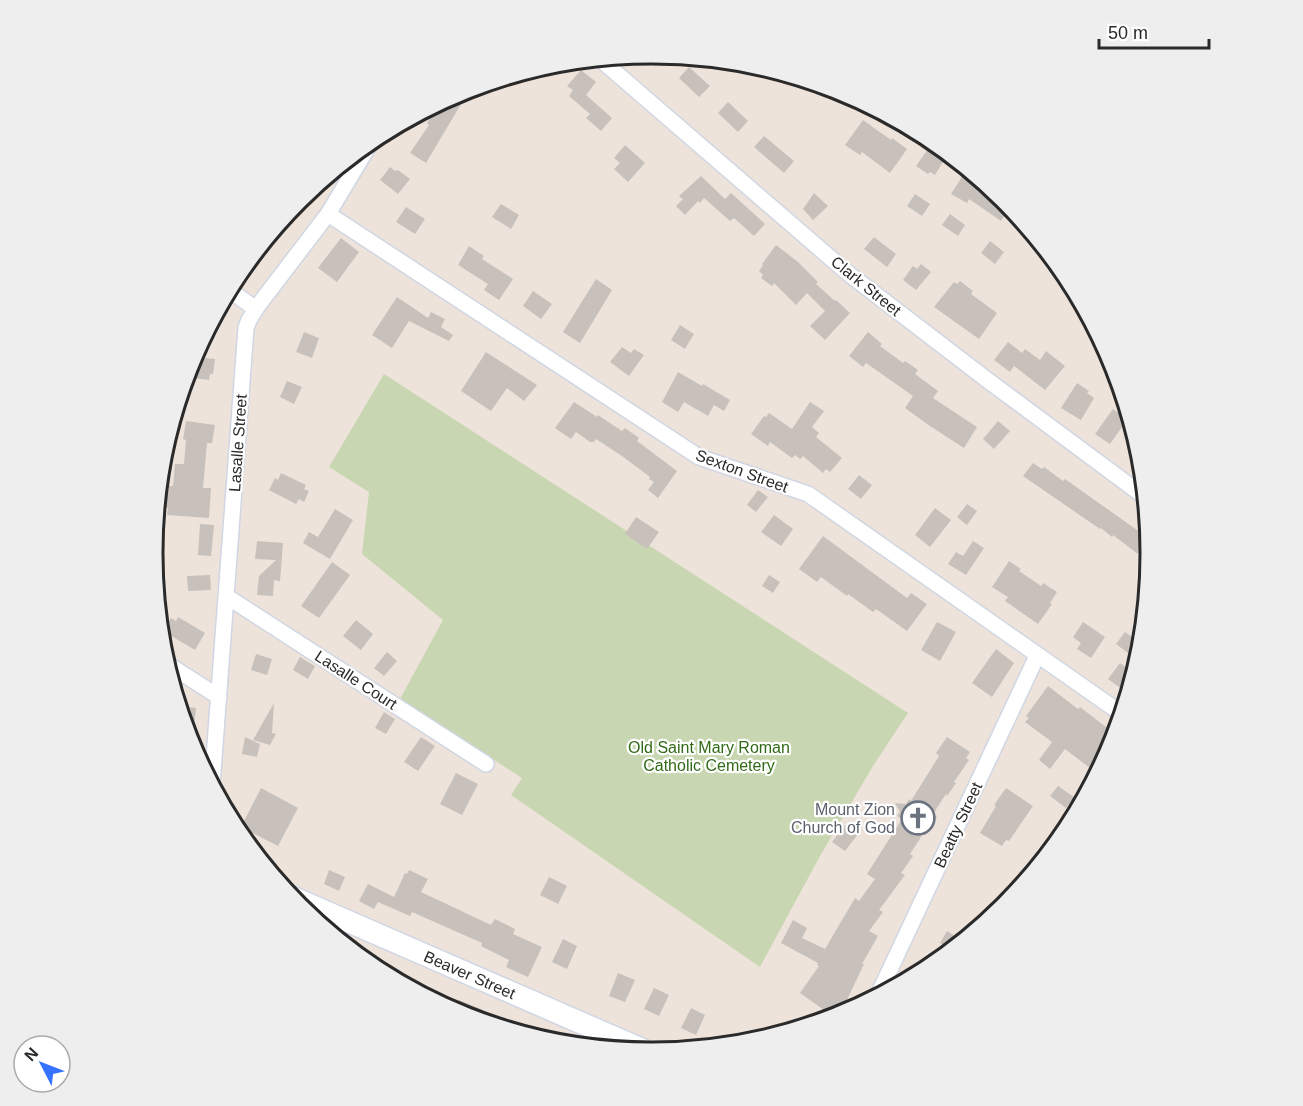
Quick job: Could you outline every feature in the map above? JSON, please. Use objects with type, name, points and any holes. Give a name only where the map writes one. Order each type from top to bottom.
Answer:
[{"type":"main road","name":"Beaver Street","points":[[316,907],[621,1040]]},
{"type":"street","name":"Clark Street","points":[[609,67],[849,274],[1136,490]]},
{"type":"street","name":"Lasalle Street","points":[[213,769],[245,337],[248,323],[256,309],[328,214],[360,161]]},
{"type":"street","name":"Sexton Street","points":[[328,214],[699,457],[808,494],[1114,709]]},
{"type":"street","points":[[237,295],[256,309]]},
{"type":"street","name":"Lasalle Court","points":[[226,596],[486,764]]},
{"type":"street","name":"Beatty Street","points":[[884,983],[1037,656]]},
{"type":"street","points":[[178,671],[219,697]]},
{"type":"green space","name":"Old Saint Mary Roman Catholic Cemetery","points":[[384,374],[908,713],[873,766],[820,856],[760,967],[511,795],[522,778],[400,699],[443,620],[362,554],[369,492],[329,467]]},
{"type":"building","points":[[689,67],[710,86],[699,97],[679,78]]},
{"type":"building","points":[[581,70],[596,82],[586,95],[612,118],[601,131],[586,118],[590,114],[569,96],[573,90],[567,86]]},
{"type":"building","points":[[728,102],[748,121],[738,132],[718,113]]},
{"type":"building","points":[[461,104],[426,163],[410,153],[429,125],[427,123],[431,117]]},
{"type":"building","points":[[863,120],[907,149],[890,173],[862,152],[860,155],[845,145]]},
{"type":"building","points":[[764,136],[794,161],[784,173],[754,147]]},
{"type":"building","points":[[625,145],[645,163],[628,182],[614,169],[620,163],[614,158]]},
{"type":"building","points":[[927,150],[943,161],[935,175],[930,172],[928,174],[916,166]]},
{"type":"building","points":[[390,167],[410,179],[398,194],[380,180]]},
{"type":"building","points":[[701,176],[725,199],[731,193],[765,224],[754,236],[734,218],[730,221],[704,198],[685,215],[676,206],[683,199],[679,196]]},
{"type":"building","points":[[962,176],[1004,216],[1001,221],[969,199],[967,203],[951,194]]},
{"type":"building","points":[[814,193],[828,206],[813,220],[803,209]]},
{"type":"building","points":[[915,194],[930,204],[922,216],[907,206]]},
{"type":"building","points":[[501,204],[519,215],[511,229],[492,217]]},
{"type":"building","points":[[406,207],[425,219],[415,234],[396,222]]},
{"type":"building","points":[[950,214],[965,225],[958,236],[942,225]]},
{"type":"building","points":[[874,237],[896,254],[887,267],[864,249]]},
{"type":"building","points":[[341,238],[359,252],[337,282],[318,268]]},
{"type":"building","points":[[990,241],[1004,252],[995,264],[981,253]]},
{"type":"building","points":[[776,245],[798,262],[818,282],[816,284],[850,313],[825,340],[810,326],[825,311],[807,293],[796,305],[774,283],[772,286],[761,278],[763,275],[759,271],[762,264]]},
{"type":"building","points":[[469,246],[484,256],[482,259],[513,279],[499,300],[484,290],[488,284],[458,265]]},
{"type":"building","points":[[921,264],[931,272],[916,290],[903,280],[913,266],[917,269]]},
{"type":"building","points":[[596,279],[612,290],[580,343],[563,332]]},
{"type":"building","points":[[960,281],[973,291],[971,294],[997,313],[979,339],[934,307],[954,282],[957,284]]},
{"type":"building","points":[[533,291],[552,304],[541,319],[523,306]]},
{"type":"building","points":[[397,297],[428,318],[431,312],[445,319],[441,327],[453,335],[449,341],[409,321],[392,348],[372,335]]},
{"type":"building","points":[[680,325],[694,334],[685,349],[671,340]]},
{"type":"building","points":[[304,332],[319,338],[312,358],[296,352]]},
{"type":"building","points":[[868,332],[882,344],[880,346],[903,363],[905,361],[918,370],[915,374],[938,391],[933,398],[977,427],[964,448],[905,408],[913,396],[866,363],[863,367],[849,356]]},
{"type":"building","points":[[1008,342],[1022,353],[1025,349],[1040,360],[1046,351],[1065,366],[1045,390],[1014,366],[1010,372],[994,360]]},
{"type":"building","points":[[622,347],[631,353],[634,349],[644,355],[629,376],[610,362]]},
{"type":"building","points":[[486,352],[537,385],[524,401],[507,388],[491,411],[461,391]]},
{"type":"building","points":[[204,358],[215,359],[213,374],[210,374],[209,380],[195,378]]},
{"type":"building","points":[[678,372],[730,400],[724,411],[714,405],[708,416],[684,402],[678,412],[662,402]]},
{"type":"building","points":[[287,381],[302,387],[294,404],[280,397]]},
{"type":"building","points":[[1077,383],[1089,391],[1087,393],[1094,398],[1081,420],[1061,408]]},
{"type":"building","points":[[574,402],[622,431],[625,428],[639,438],[637,441],[677,471],[658,498],[648,490],[654,482],[649,479],[650,477],[622,456],[596,439],[590,442],[576,432],[571,439],[555,428]]},
{"type":"building","points":[[810,402],[824,411],[812,427],[819,433],[816,437],[842,458],[830,472],[826,469],[823,473],[803,456],[800,459],[795,455],[792,458],[770,442],[768,446],[751,434],[764,416],[766,417],[769,413],[792,429]]},
{"type":"building","points":[[1113,409],[1119,414],[1123,426],[1110,444],[1095,434]]},
{"type":"building","points":[[186,421],[215,425],[212,443],[207,443],[203,488],[211,488],[209,518],[167,515],[167,490],[169,490],[169,486],[173,486],[175,464],[184,464],[186,440],[183,439]]},
{"type":"building","points":[[998,421],[1010,431],[994,449],[983,439]]},
{"type":"building","points":[[1033,463],[1042,469],[1044,467],[1063,481],[1065,479],[1137,530],[1139,527],[1140,552],[1138,554],[1023,476]]},
{"type":"building","points":[[281,473],[306,485],[304,489],[309,491],[304,502],[299,499],[296,504],[269,490],[275,478],[278,480]]},
{"type":"building","points":[[859,475],[872,485],[861,499],[848,489]]},
{"type":"building","points":[[758,490],[768,497],[756,512],[747,505]]},
{"type":"building","points":[[967,504],[977,511],[967,525],[957,517]]},
{"type":"building","points":[[935,508],[951,520],[930,547],[915,535]]},
{"type":"building","points":[[335,509],[353,520],[330,559],[303,543],[309,532],[318,537]]},
{"type":"building","points":[[774,515],[793,529],[781,546],[761,532]]},
{"type":"building","points":[[636,517],[659,532],[647,549],[625,534]]},
{"type":"building","points":[[200,524],[214,525],[211,556],[198,555]]},
{"type":"building","points":[[823,536],[907,598],[911,593],[927,604],[907,631],[876,609],[873,612],[848,594],[847,596],[821,577],[817,582],[799,569]]},
{"type":"building","points":[[257,541],[283,543],[280,581],[274,580],[273,596],[257,595],[259,576],[276,560],[255,559]]},
{"type":"building","points":[[973,541],[984,548],[966,575],[948,564],[956,552],[963,556]]},
{"type":"building","points":[[1009,561],[1041,586],[1043,583],[1057,592],[1050,603],[1052,604],[1038,624],[1005,601],[1008,597],[992,587]]},
{"type":"building","points":[[332,562],[350,575],[319,618],[301,606]]},
{"type":"building","points":[[210,575],[211,590],[188,591],[187,576]]},
{"type":"building","points":[[769,575],[780,582],[773,593],[762,586]]},
{"type":"building","points":[[178,617],[205,633],[195,650],[170,635],[168,623],[171,618],[176,621]]},
{"type":"building","points":[[356,620],[373,634],[361,650],[343,636]]},
{"type":"building","points":[[937,622],[956,632],[940,661],[921,650]]},
{"type":"building","points":[[1083,622],[1105,637],[1091,658],[1077,649],[1081,643],[1073,637]]},
{"type":"building","points":[[1125,632],[1133,637],[1128,653],[1116,644]]},
{"type":"building","points":[[996,649],[1014,663],[992,697],[972,683]]},
{"type":"building","points":[[387,652],[397,661],[384,676],[374,668]]},
{"type":"building","points":[[256,654],[272,659],[267,675],[251,670]]},
{"type":"building","points":[[300,657],[315,666],[308,679],[293,670]]},
{"type":"building","points":[[1120,663],[1126,667],[1120,688],[1108,679]]},
{"type":"building","points":[[1048,686],[1107,728],[1090,768],[1065,749],[1050,769],[1039,760],[1052,742],[1025,722],[1029,718],[1026,716]]},
{"type":"building","points":[[274,703],[272,733],[276,734],[270,745],[253,740]]},
{"type":"building","points":[[188,707],[196,708],[194,724]]},
{"type":"building","points":[[384,712],[395,719],[386,734],[375,728]]},
{"type":"building","points":[[245,737],[260,744],[257,757],[242,754]]},
{"type":"building","points":[[421,737],[435,746],[418,771],[404,762]]},
{"type":"building","points":[[947,737],[970,752],[966,758],[969,760],[954,782],[956,783],[933,814],[937,817],[910,854],[913,856],[901,873],[905,875],[879,910],[883,912],[869,931],[878,936],[862,964],[864,964],[847,1000],[824,1010],[800,993],[819,966],[818,963],[781,943],[793,920],[807,928],[802,938],[825,949],[855,898],[859,901],[875,879],[867,874],[902,819],[897,816],[900,812],[895,803],[906,804],[909,799],[911,801],[939,756],[936,753]]},
{"type":"building","points":[[456,773],[478,784],[462,815],[440,804]]},
{"type":"building","points":[[1058,786],[1074,797],[1066,808],[1050,796]]},
{"type":"building","points":[[261,788],[298,808],[278,846],[251,832],[244,822]]},
{"type":"building","points":[[1006,788],[1033,806],[1009,841],[1006,840],[1002,846],[980,833],[996,806],[994,805]]},
{"type":"building","points":[[845,825],[858,834],[845,851],[832,842]]},
{"type":"building","points":[[329,870],[345,877],[339,891],[324,884]]},
{"type":"building","points":[[409,870],[428,879],[421,892],[491,925],[495,919],[515,929],[513,934],[542,947],[528,977],[506,967],[509,960],[481,946],[482,943],[412,912],[410,916],[378,902],[374,909],[359,901],[368,884],[394,897],[405,873],[407,874]]},
{"type":"building","points":[[549,877],[567,886],[558,904],[540,895]]},
{"type":"building","points":[[947,931],[955,936],[943,945],[940,943]]},
{"type":"building","points":[[563,939],[577,946],[567,969],[552,962]]},
{"type":"building","points":[[618,973],[635,980],[625,1002],[609,996]]},
{"type":"building","points":[[654,988],[669,995],[659,1016],[644,1009]]},
{"type":"building","points":[[459,1000],[481,1009],[480,1010]]},
{"type":"building","points":[[691,1008],[705,1015],[696,1035],[681,1028]]},
{"type":"place","name":"Mount Zion Church of God","points":[[918,818]]}]
